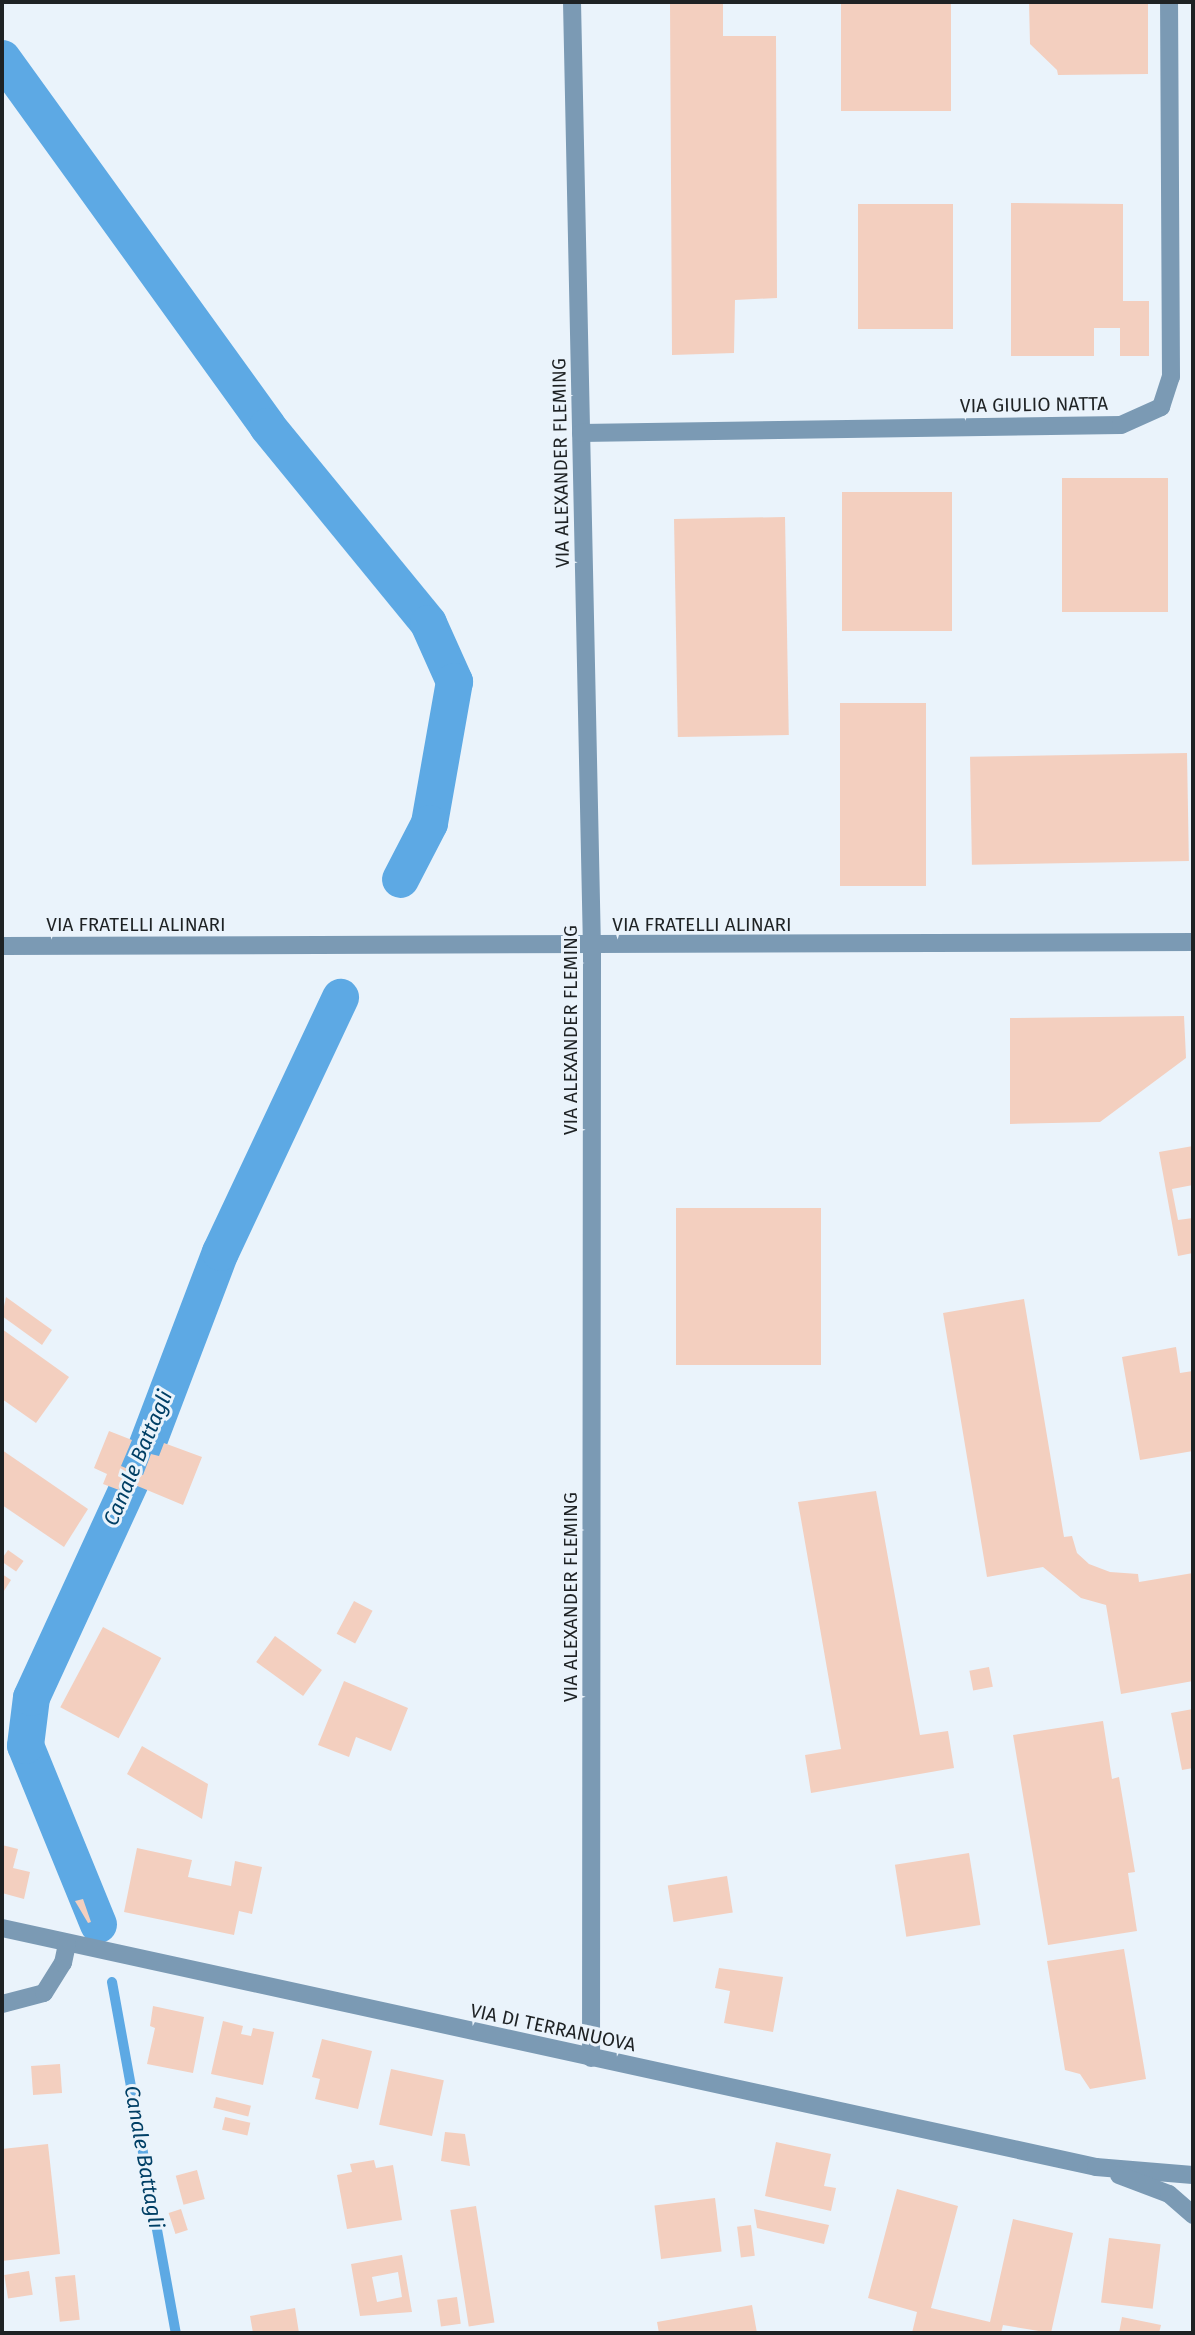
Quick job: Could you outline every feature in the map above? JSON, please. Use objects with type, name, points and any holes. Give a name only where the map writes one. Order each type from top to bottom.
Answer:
[{"type":"street","name":"VIA ALEXANDER FLEMING","points":[[572,2],[592,947],[592,2058]]},
{"type":"street","name":"VIA GIULIO NATTA","points":[[581,433],[1121,425],[1161,407],[1171,377],[1168,2]]},
{"type":"street","name":"VIA FRATELLI ALINARI","points":[[2,946],[592,947],[1193,942]]},
{"type":"street","name":"VIA DI TERRANUOVA","points":[[2,1928],[1096,2167],[1193,2175]]},
{"type":"street","points":[[2,2004],[44,1993],[63,1964],[66,1944]]},
{"type":"street","name":"VIA DI TERRANUOVA","points":[[1096,2167],[1169,2194],[1193,2215]]},
{"type":"building","points":[[670,2],[723,2],[723,36],[776,36],[777,298],[735,300],[734,353],[672,355]]},
{"type":"building","points":[[841,2],[951,2],[951,111],[841,111]]},
{"type":"building","points":[[1029,2],[1148,2],[1148,74],[1058,75],[1057,70],[1030,44]]},
{"type":"building","points":[[1011,203],[1123,204],[1123,301],[1149,301],[1149,356],[1120,356],[1120,328],[1094,328],[1094,356],[1011,356]]},
{"type":"building","points":[[858,204],[953,204],[953,329],[858,329]]},
{"type":"building","points":[[1062,478],[1168,478],[1168,612],[1062,612]]},
{"type":"building","points":[[842,492],[952,492],[952,631],[842,631]]},
{"type":"building","points":[[785,517],[789,735],[678,737],[674,519]]},
{"type":"building","points":[[840,703],[926,703],[926,886],[840,886]]},
{"type":"building","points":[[1187,753],[1189,861],[972,865],[970,757]]},
{"type":"building","points":[[1184,1016],[1186,1058],[1100,1122],[1010,1124],[1010,1018]]},
{"type":"building","points":[[1193,1146],[1193,1185],[1172,1189],[1178,1220],[1193,1218],[1193,1253],[1178,1256],[1159,1152]]},
{"type":"building","points":[[676,1208],[821,1208],[821,1365],[676,1365]]},
{"type":"building","points":[[6,1297],[52,1330],[42,1345],[2,1316]]},
{"type":"building","points":[[1024,1299],[1064,1537],[1072,1536],[1077,1553],[1089,1564],[1110,1572],[1138,1574],[1139,1582],[1193,1573],[1193,1681],[1121,1694],[1106,1605],[1081,1598],[1043,1567],[987,1577],[943,1313]]},
{"type":"building","points":[[2,1329],[69,1377],[36,1423],[2,1399]]},
{"type":"building","points":[[1176,1347],[1180,1373],[1193,1371],[1193,1451],[1140,1460],[1122,1357]]},
{"type":"building","points":[[109,1431],[132,1440],[121,1466],[143,1475],[151,1454],[159,1456],[164,1443],[202,1457],[183,1505],[123,1480],[119,1490],[103,1484],[107,1474],[94,1468]]},
{"type":"building","points":[[2,1450],[88,1509],[64,1547],[2,1505]]},
{"type":"building","points":[[876,1491],[920,1735],[948,1731],[954,1768],[811,1793],[805,1755],[841,1749],[798,1502]]},
{"type":"building","points":[[8,1550],[24,1561],[16,1572],[2,1562]]},
{"type":"building","points":[[2,1574],[11,1580],[2,1594]]},
{"type":"building","points":[[354,1601],[373,1611],[355,1644],[337,1634]]},
{"type":"building","points":[[103,1627],[161,1658],[119,1738],[60,1707]]},
{"type":"building","points":[[275,1636],[322,1670],[303,1696],[256,1662]]},
{"type":"building","points":[[989,1667],[993,1687],[973,1690],[969,1671]]},
{"type":"building","points":[[344,1681],[408,1708],[391,1751],[356,1737],[349,1757],[318,1745]]},
{"type":"building","points":[[1193,1709],[1193,1768],[1182,1770],[1171,1713]]},
{"type":"building","points":[[1103,1721],[1112,1779],[1119,1777],[1135,1872],[1128,1873],[1137,1931],[1048,1945],[1013,1735]]},
{"type":"building","points":[[142,1746],[208,1784],[202,1819],[127,1774]]},
{"type":"building","points":[[2,1845],[18,1849],[13,1868],[30,1872],[24,1899],[2,1893]]},
{"type":"building","points":[[137,1848],[192,1860],[188,1877],[231,1886],[235,1861],[262,1867],[252,1914],[239,1911],[234,1935],[124,1912]]},
{"type":"building","points":[[969,1853],[980,1925],[906,1937],[895,1865]]},
{"type":"building","points":[[727,1876],[733,1913],[674,1922],[668,1885]]},
{"type":"building","points":[[83,1899],[91,1922],[88,1923],[75,1901]]},
{"type":"building","points":[[1124,1949],[1146,2079],[1090,2089],[1080,2074],[1065,2070],[1047,1961]]},
{"type":"building","points":[[719,1968],[783,1977],[773,2032],[724,2023],[730,1991],[715,1988]]},
{"type":"building","points":[[153,2006],[204,2017],[193,2073],[147,2064],[155,2028],[150,2026]]},
{"type":"building","points":[[223,2021],[243,2026],[241,2034],[251,2036],[253,2028],[274,2032],[263,2085],[211,2074]]},
{"type":"building","points":[[322,2039],[372,2051],[358,2109],[315,2099],[320,2079],[312,2077]]},
{"type":"building","points":[[60,2064],[62,2093],[33,2095],[31,2066]]},
{"type":"building","points":[[391,2069],[444,2080],[432,2136],[379,2125]]},
{"type":"building","points":[[216,2097],[251,2106],[248,2116],[213,2108]]},
{"type":"building","points":[[225,2117],[250,2123],[247,2136],[222,2130]]},
{"type":"building","points":[[445,2132],[465,2134],[470,2166],[441,2161]]},
{"type":"building","points":[[776,2142],[831,2154],[824,2186],[836,2188],[831,2211],[765,2196]]},
{"type":"building","points":[[48,2144],[60,2254],[2,2261],[2,2149]]},
{"type":"building","points":[[374,2160],[376,2168],[393,2165],[402,2220],[347,2229],[337,2175],[352,2172],[350,2164]]},
{"type":"building","points":[[197,2170],[205,2199],[184,2205],[176,2176]]},
{"type":"building","points":[[897,2189],[958,2206],[931,2308],[990,2322],[1013,2219],[1073,2233],[1051,2333],[1003,2325],[1001,2333],[912,2333],[917,2312],[868,2298]]},
{"type":"building","points":[[715,2198],[722,2252],[661,2259],[654,2205]]},
{"type":"building","points":[[476,2206],[494,2323],[469,2327],[450,2210]]},
{"type":"building","points":[[181,2209],[188,2230],[175,2234],[169,2213]]},
{"type":"building","points":[[754,2209],[829,2225],[824,2244],[757,2228]]},
{"type":"building","points":[[751,2225],[755,2256],[741,2257],[737,2227]]},
{"type":"building","points":[[1109,2238],[1161,2244],[1153,2309],[1101,2303]]},
{"type":"building","points":[[402,2255],[412,2312],[360,2316],[351,2264]],"holes":[[[398,2272],[402,2297],[377,2302],[372,2277]]]},
{"type":"building","points":[[29,2271],[33,2295],[8,2299],[4,2275]]},
{"type":"building","points":[[75,2275],[80,2320],[60,2322],[55,2277]]},
{"type":"building","points":[[457,2297],[461,2324],[441,2327],[437,2300]]},
{"type":"building","points":[[752,2305],[757,2333],[659,2333],[657,2322]]},
{"type":"building","points":[[295,2308],[299,2333],[253,2333],[250,2316]]},
{"type":"building","points":[[1122,2317],[1161,2325],[1159,2333],[1119,2333]]},
{"type":"waterway","points":[[2,58],[267,426],[428,623],[454,681],[429,823],[400,879]]},
{"type":"waterway","name":"Canale Battagli","points":[[98,1924],[25,1745],[31,1697],[145,1449],[220,1252],[340,997]]},
{"type":"waterway","name":"Canale Battagli","points":[[112,1982],[176,2333]]}]
